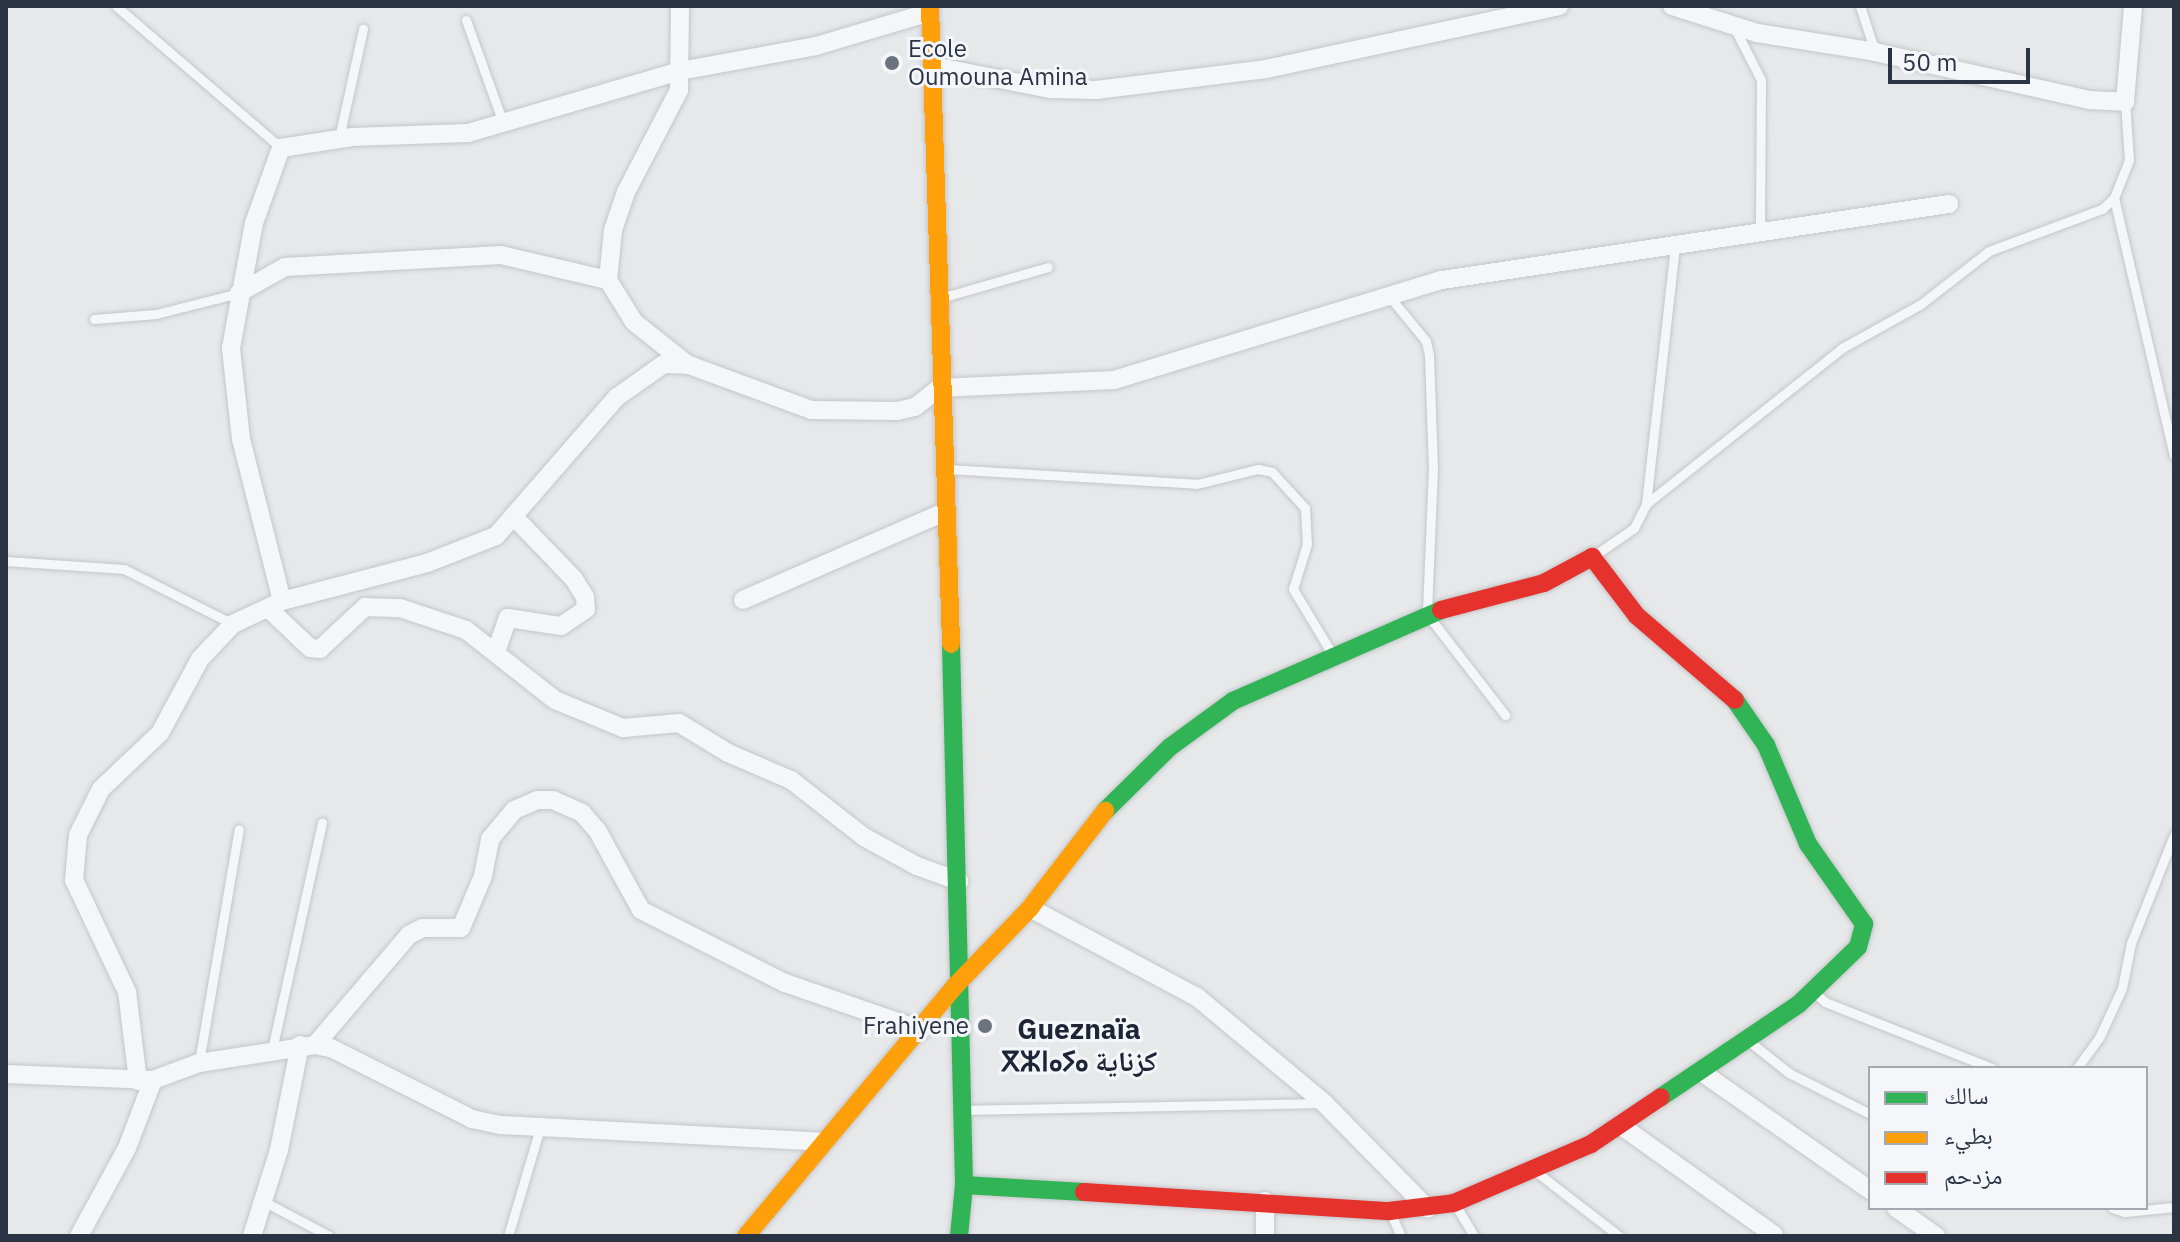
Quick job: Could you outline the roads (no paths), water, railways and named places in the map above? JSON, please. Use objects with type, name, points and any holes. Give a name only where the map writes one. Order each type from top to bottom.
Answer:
[{"type":"street","points":[[680,6],[680,71],[675,102],[626,192],[613,230],[608,280],[634,322],[689,365],[811,410],[897,411],[915,407],[939,388],[1114,380],[1442,280],[1949,204]]},
{"type":"street","points":[[933,66],[1050,89],[1096,90],[1266,69],[1559,6]]},
{"type":"street","points":[[1672,6],[1732,25],[1875,52],[2049,92],[2125,102],[2133,6]]},
{"type":"street","points":[[959,881],[917,866],[864,837],[791,780],[728,753],[679,723],[623,728],[555,700],[466,630],[400,608],[365,607],[320,649],[310,648],[275,605],[233,401],[231,348],[239,293],[263,191],[281,148],[339,138],[438,138],[503,123],[680,71],[816,46],[930,9],[939,388],[946,469],[944,512],[959,881],[956,985],[964,1110],[964,1185],[959,1236]]},
{"type":"street","points":[[239,293],[285,267],[501,255],[608,280]]},
{"type":"street","points":[[79,1236],[127,1148],[145,1080],[133,1012],[74,880],[73,859],[88,810],[101,789],[160,733],[200,659],[233,624],[275,605],[466,550],[496,536],[515,518],[563,454],[617,397],[664,364],[689,365]]},
{"type":"street","points":[[743,600],[944,512]]},
{"type":"street","points":[[496,652],[508,618],[561,626],[586,609],[585,597],[573,578],[515,518]]},
{"type":"street","points":[[746,1236],[956,985],[1030,908],[1123,788],[1170,747],[1233,701],[1336,660],[1350,646],[1427,614],[1544,583],[1592,557],[1637,616],[1743,707],[1766,745],[1808,844],[1864,924],[1858,947],[1813,991],[1748,1040],[1591,1144],[1454,1203],[1428,1209],[1389,1211],[1265,1201],[964,1185]]},
{"type":"street","points":[[252,1236],[260,1200],[279,1150],[308,1045],[409,935],[422,928],[461,928],[483,876],[490,839],[514,810],[537,800],[553,800],[582,813],[597,830],[641,910],[785,983],[921,1030]]},
{"type":"street","points":[[1030,908],[1197,997],[1324,1103],[1428,1209]]},
{"type":"street","points":[[6,1074],[145,1080],[199,1063],[308,1045],[343,1054],[472,1119],[540,1128],[823,1142]]},
{"type":"street","points":[[1700,1071],[1868,1189]]},
{"type":"street","points":[[1620,1125],[1774,1235]]},
{"type":"street","points":[[1265,1201],[1265,1236]]},
{"type":"street","points":[[1899,1210],[1936,1236]]},
{"type":"lane","points":[[116,6],[281,148]]},
{"type":"lane","points":[[1860,6],[1875,52]]},
{"type":"lane","points":[[466,20],[503,123]]},
{"type":"lane","points":[[1732,25],[1761,80],[1760,234]]},
{"type":"lane","points":[[339,138],[363,29]]},
{"type":"lane","points":[[2125,102],[2129,160],[2114,198],[2174,455]]},
{"type":"lane","points":[[1646,504],[1842,348],[1921,304],[1989,251],[2079,221],[2114,198]]},
{"type":"lane","points":[[1592,557],[1634,528],[1646,504],[1675,247]]},
{"type":"lane","points":[[937,299],[1048,267]]},
{"type":"lane","points":[[94,319],[156,314],[239,293]]},
{"type":"lane","points":[[1389,296],[1426,341],[1429,355],[1433,468],[1427,614],[1505,715]]},
{"type":"lane","points":[[946,469],[1197,484],[1258,469],[1272,472],[1305,508],[1307,544],[1293,589],[1336,660]]},
{"type":"lane","points":[[6,561],[124,569],[233,624]]},
{"type":"lane","points":[[272,1050],[322,822]]},
{"type":"lane","points":[[199,1063],[239,829]]},
{"type":"lane","points":[[2078,1066],[2099,1038],[2122,988],[2131,943],[2174,835]]},
{"type":"lane","points":[[1813,991],[1825,1002],[1987,1066]]},
{"type":"lane","points":[[1748,1040],[1789,1073],[1868,1113]]},
{"type":"lane","points":[[964,1110],[1324,1103]]},
{"type":"lane","points":[[508,1236],[540,1128]]},
{"type":"lane","points":[[1532,1169],[1619,1236]]},
{"type":"lane","points":[[260,1200],[329,1236]]},
{"type":"lane","points":[[1454,1203],[1474,1236]]},
{"type":"lane","points":[[2148,1210],[2174,1207]]},
{"type":"lane","points":[[2118,1210],[2145,1210]]},
{"type":"lane","points":[[1389,1211],[1401,1236]]},
{"type":"place","name":"Ecole Oumouna Amina","points":[[892,63]]},
{"type":"place","name":"Frahiyene","points":[[985,1026]]},
{"type":"district","name":"Gueznaïa ⴳⵣⵏⴰⵢⴰ كزناية","points":[[1079,1045]]}]
